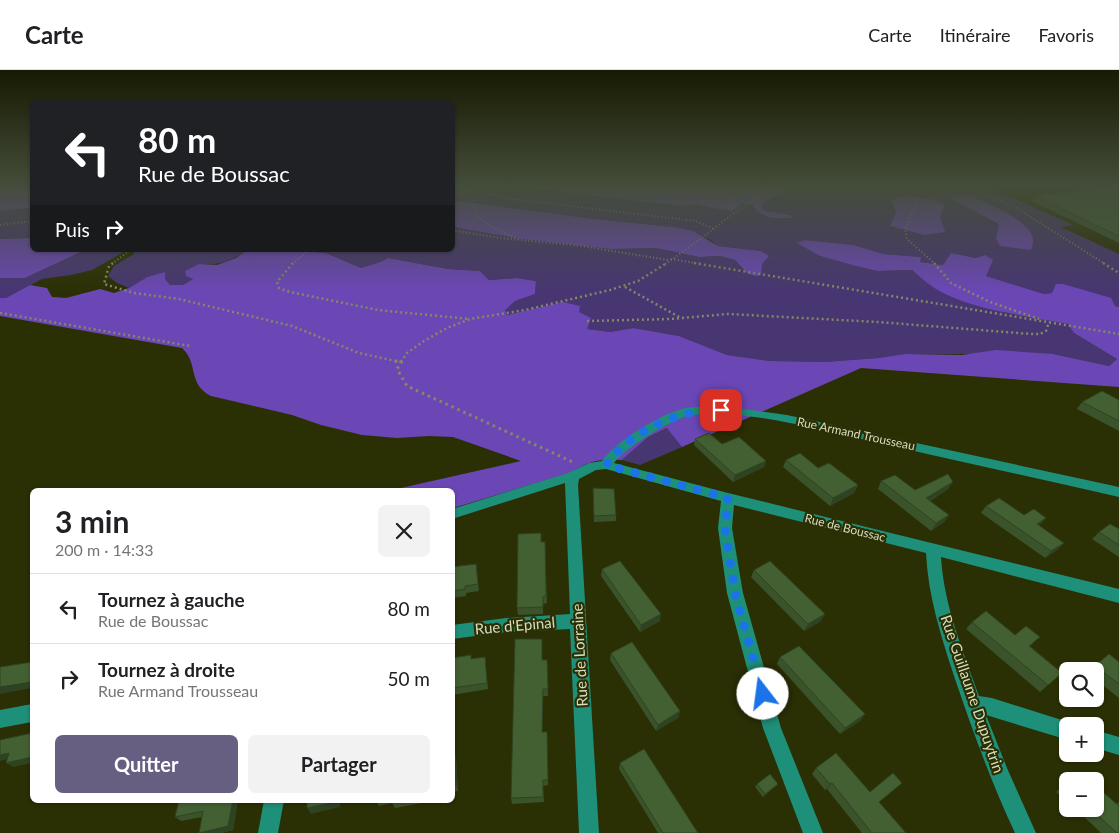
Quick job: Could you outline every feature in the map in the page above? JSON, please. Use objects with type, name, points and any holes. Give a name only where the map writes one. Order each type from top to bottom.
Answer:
[{"type":"street","name":"Rue Armand Trousseau","points":[[606,465],[632,439],[671,418],[687,412],[721,410],[787,419],[1119,492]]},
{"type":"street","name":"Rue de Boussac","points":[[455,513],[581,473],[594,466],[606,465],[728,498],[1119,596]]},
{"type":"street","name":"Rue de Lorraine","points":[[581,473],[571,485],[589,833]]},
{"type":"street","points":[[728,498],[725,528],[735,593],[772,728],[813,833]]},
{"type":"street","name":"Rue Guillaume Dupuytrin","points":[[932,550],[933,566],[947,630],[972,704],[1009,797],[1026,833]]},
{"type":"street","name":"Rue d'Epinal","points":[[455,632],[506,625],[578,621]]},
{"type":"street","points":[[972,704],[992,707],[1059,728]]},
{"type":"street","points":[[0,718],[30,713]]},
{"type":"street","points":[[1104,742],[1119,746]]},
{"type":"street","points":[[268,833],[273,803]]},
{"type":"path","points":[[0,225],[30,221]]},
{"type":"path","points":[[482,221],[514,238],[529,242]]},
{"type":"path","points":[[693,221],[714,230]]},
{"type":"path","points":[[581,473],[407,386],[397,368],[400,362],[407,353],[424,341],[447,328],[470,319],[525,310],[625,287],[638,281],[693,246],[726,221]]},
{"type":"path","points":[[909,221],[905,229],[907,239],[929,257],[951,283],[990,302],[1049,322]]},
{"type":"path","points":[[1036,221],[1119,273]]},
{"type":"path","points":[[455,230],[529,242],[582,246],[1119,334]]},
{"type":"path","points":[[127,252],[109,266],[104,284],[134,293],[179,299],[282,323],[359,353],[400,362]]},
{"type":"path","points":[[307,252],[277,282],[279,288],[289,293],[351,306],[407,315],[470,319]]},
{"type":"path","points":[[625,287],[681,318]]},
{"type":"path","points":[[0,313],[190,346]]},
{"type":"path","points":[[587,321],[681,318],[728,314],[878,322],[1031,334],[1040,334],[1046,331],[1049,322]]},
{"type":"shaded area","points":[[0,221],[30,221],[30,238],[0,239]]},
{"type":"shaded area","points":[[455,221],[610,221],[673,227],[693,231],[718,246],[761,251],[769,256],[762,264],[761,275],[755,276],[747,273],[735,260],[720,256],[699,257],[656,248],[611,249],[521,239],[455,227]]},
{"type":"shaded area","points":[[610,221],[892,221],[890,226],[924,235],[911,221],[1063,221],[1073,225],[1061,227],[1119,254],[1119,307],[1052,293],[1044,294],[986,276],[985,255],[976,258],[951,253],[943,265],[920,262],[920,257],[883,254],[854,245],[805,240],[820,256],[878,271],[912,270],[930,285],[1007,313],[1068,324],[1074,333],[1117,359],[1109,366],[1053,354],[905,354],[825,362],[770,361],[727,355],[679,336],[633,328],[610,332],[587,329],[578,312],[579,306],[563,303],[507,315],[504,310],[515,301],[535,294],[536,281],[517,278],[489,280],[480,271],[448,269],[388,258],[361,268],[326,253],[316,252],[455,252],[455,227],[521,239],[611,249],[656,248],[699,257],[720,256],[735,260],[747,273],[761,275],[761,251],[718,246],[709,239],[673,227]]},
{"type":"shaded area","points":[[892,221],[941,221],[945,232],[924,235],[890,226]]},
{"type":"shaded area","points":[[993,221],[1018,221],[1024,225],[1033,239],[1031,250],[1000,246],[996,238],[999,224]]},
{"type":"shaded area","points":[[30,238],[30,252],[81,252],[25,278],[0,278],[0,239]]},
{"type":"shaded area","points":[[805,240],[854,245],[883,254],[921,257],[920,262],[943,265],[951,253],[976,258],[985,255],[993,260],[986,276],[1044,294],[1052,293],[1056,284],[1063,284],[1111,298],[1115,306],[1119,307],[1119,387],[861,368],[682,447],[667,428],[648,437],[622,460],[595,461],[583,465],[570,473],[455,507],[455,488],[401,488],[521,461],[453,437],[397,438],[362,435],[321,425],[292,415],[211,396],[199,386],[190,360],[182,348],[0,316],[0,298],[6,298],[30,285],[47,288],[52,297],[66,298],[100,289],[114,293],[129,288],[147,277],[165,272],[165,279],[170,285],[183,285],[193,279],[186,276],[185,271],[199,264],[217,265],[236,258],[244,252],[316,252],[326,253],[361,268],[388,258],[448,269],[480,271],[489,280],[517,278],[536,281],[535,294],[515,301],[505,310],[507,315],[563,302],[580,306],[579,312],[591,318],[587,329],[610,332],[633,328],[679,336],[727,355],[770,361],[825,362],[905,354],[962,355],[996,350],[1053,354],[1109,366],[1117,359],[1074,333],[1068,324],[977,306],[944,293],[930,285],[912,270],[877,271],[820,256],[797,243]]},
{"type":"shaded area","points":[[81,252],[124,252],[92,270],[42,279],[6,298],[0,298],[0,278],[25,278]]},
{"type":"shaded area","points":[[134,252],[244,252],[224,262],[199,264],[193,279],[183,285],[170,285],[164,279],[165,273],[147,277],[129,288],[117,283],[108,276],[114,266],[134,254]]},
{"type":"shaded area","points":[[668,428],[682,447],[640,465],[622,460],[648,437]]},
{"type":"building","points":[[1087,221],[1119,221],[1119,236]]},
{"type":"building","points":[[1102,391],[1119,400],[1119,421],[1082,402]]},
{"type":"building","points":[[709,433],[722,444],[739,437],[766,461],[735,475],[695,439]]},
{"type":"building","points":[[800,453],[818,468],[829,463],[858,485],[833,498],[786,460]]},
{"type":"building","points":[[948,474],[953,482],[926,498],[949,515],[936,523],[881,481],[895,475],[915,490]]},
{"type":"building","points":[[593,488],[614,489],[616,515],[594,516]]},
{"type":"building","points":[[999,498],[1024,515],[1034,509],[1046,518],[1037,524],[1064,543],[1051,551],[986,506]]},
{"type":"building","points":[[1110,524],[1119,529],[1119,545],[1099,532]]},
{"type":"building","points":[[541,533],[541,542],[545,542],[546,596],[543,597],[543,607],[517,608],[518,534]]},
{"type":"building","points":[[620,561],[661,614],[641,625],[602,569]]},
{"type":"building","points":[[770,561],[825,614],[808,624],[754,570]]},
{"type":"building","points":[[476,564],[478,584],[465,586],[465,589],[455,591],[455,567]]},
{"type":"building","points":[[986,611],[1015,635],[1026,626],[1040,637],[1029,646],[1059,671],[1059,676],[1048,685],[972,622]]},
{"type":"building","points":[[515,639],[542,639],[542,660],[547,660],[548,689],[543,689],[542,732],[547,732],[548,780],[543,780],[543,797],[511,798]]},
{"type":"building","points":[[632,642],[680,711],[658,725],[611,653]]},
{"type":"building","points":[[799,646],[865,714],[845,728],[780,657]]},
{"type":"building","points":[[1109,654],[1119,662],[1119,684],[1104,673],[1104,662],[1100,662]]},
{"type":"building","points":[[471,655],[471,659],[485,657],[487,683],[455,688],[455,658]]},
{"type":"building","points":[[30,662],[30,682],[0,687],[0,667]]},
{"type":"building","points":[[30,733],[30,757],[6,763],[9,753],[0,755],[0,740]]},
{"type":"building","points":[[644,749],[698,833],[663,833],[620,763]]},
{"type":"building","points":[[836,753],[870,792],[893,773],[902,783],[879,802],[906,833],[872,833],[832,783],[830,784],[816,768]]},
{"type":"building","points":[[770,774],[778,784],[765,794],[757,784]]},
{"type":"building","points":[[1104,793],[1119,806],[1119,833],[1100,817],[1104,817]]},
{"type":"building","points":[[178,803],[232,803],[228,826],[199,833],[203,811],[175,817]]},
{"type":"building","points":[[307,803],[331,803],[307,808]]},
{"type":"route","points":[[721,410],[687,412],[671,418],[632,439],[606,465],[728,498],[725,528],[735,593],[763,694]]}]
